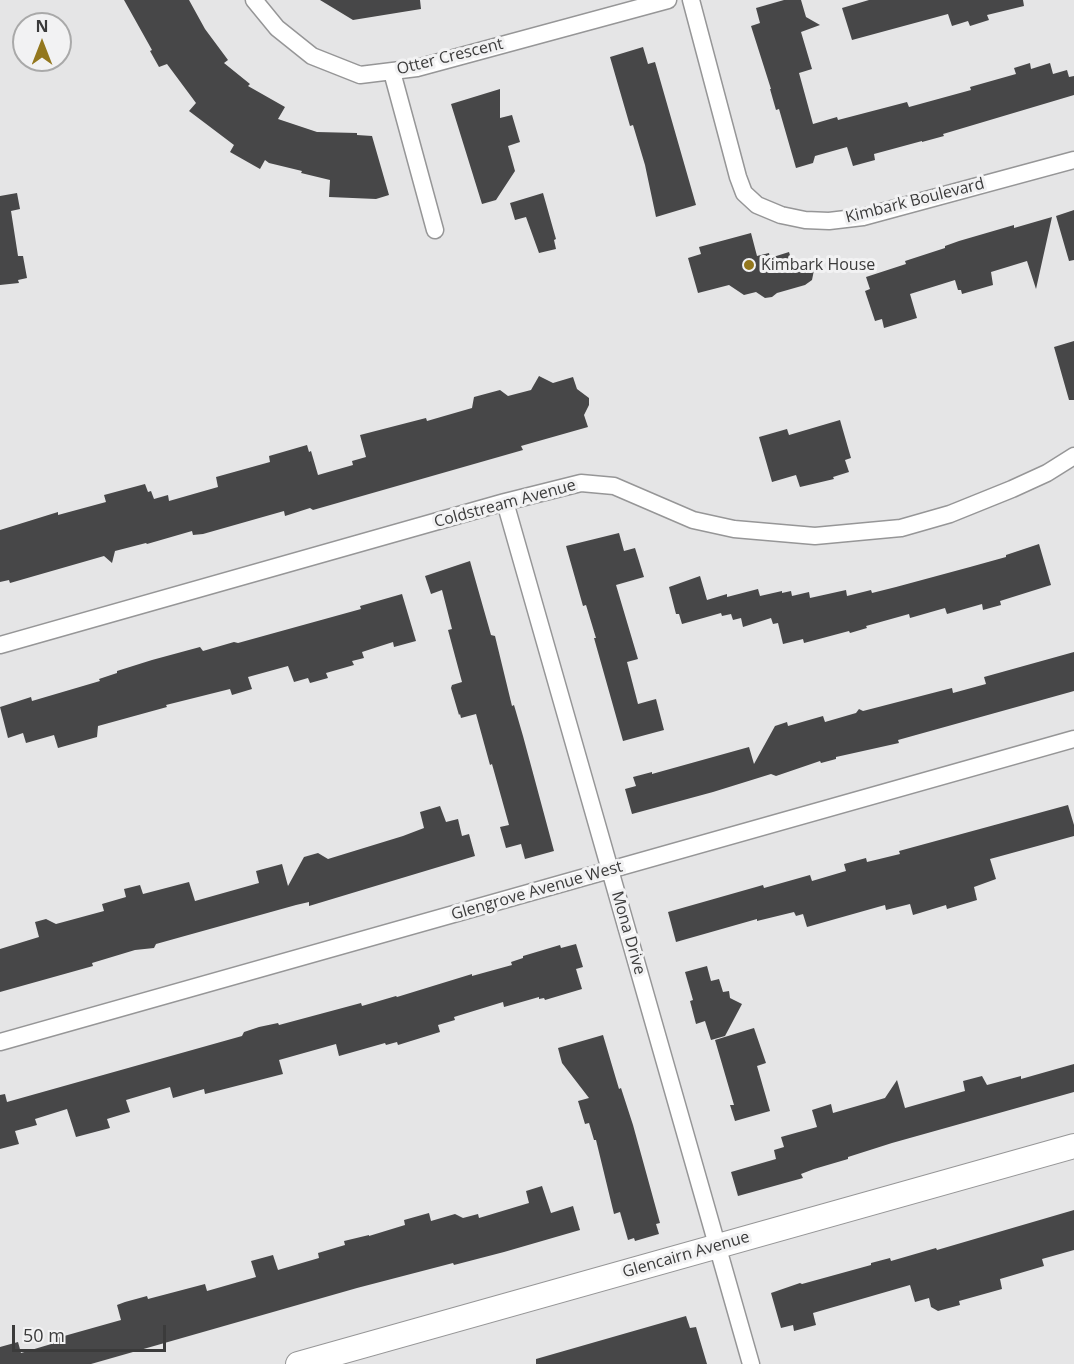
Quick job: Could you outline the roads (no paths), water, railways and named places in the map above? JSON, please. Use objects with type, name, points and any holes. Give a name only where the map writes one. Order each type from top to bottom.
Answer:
[{"type":"street","name":"Otter Crescent","points":[[254,0],[277,28],[312,56],[360,75],[417,68],[659,1]]},
{"type":"street","name":"Kimbark Boulevard","points":[[692,0],[738,177],[744,193],[757,205],[781,215],[805,220],[829,221],[863,217],[1074,160]]},
{"type":"street","points":[[392,72],[435,230]]},
{"type":"street","name":"Coldstream Avenue","points":[[0,645],[571,485],[599,483],[622,489],[693,520],[734,530],[815,536],[902,528],[950,514],[1047,473],[1074,456]]},
{"type":"street","name":"Mona Drive","points":[[505,502],[751,1364]]},
{"type":"street","name":"Glengrove Avenue West","points":[[0,1042],[1074,739]]},
{"type":"street","name":"Glencairn Avenue","points":[[298,1364],[1074,1146]]},
{"type":"place","name":"Kimbark House","points":[[749,265]]}]
